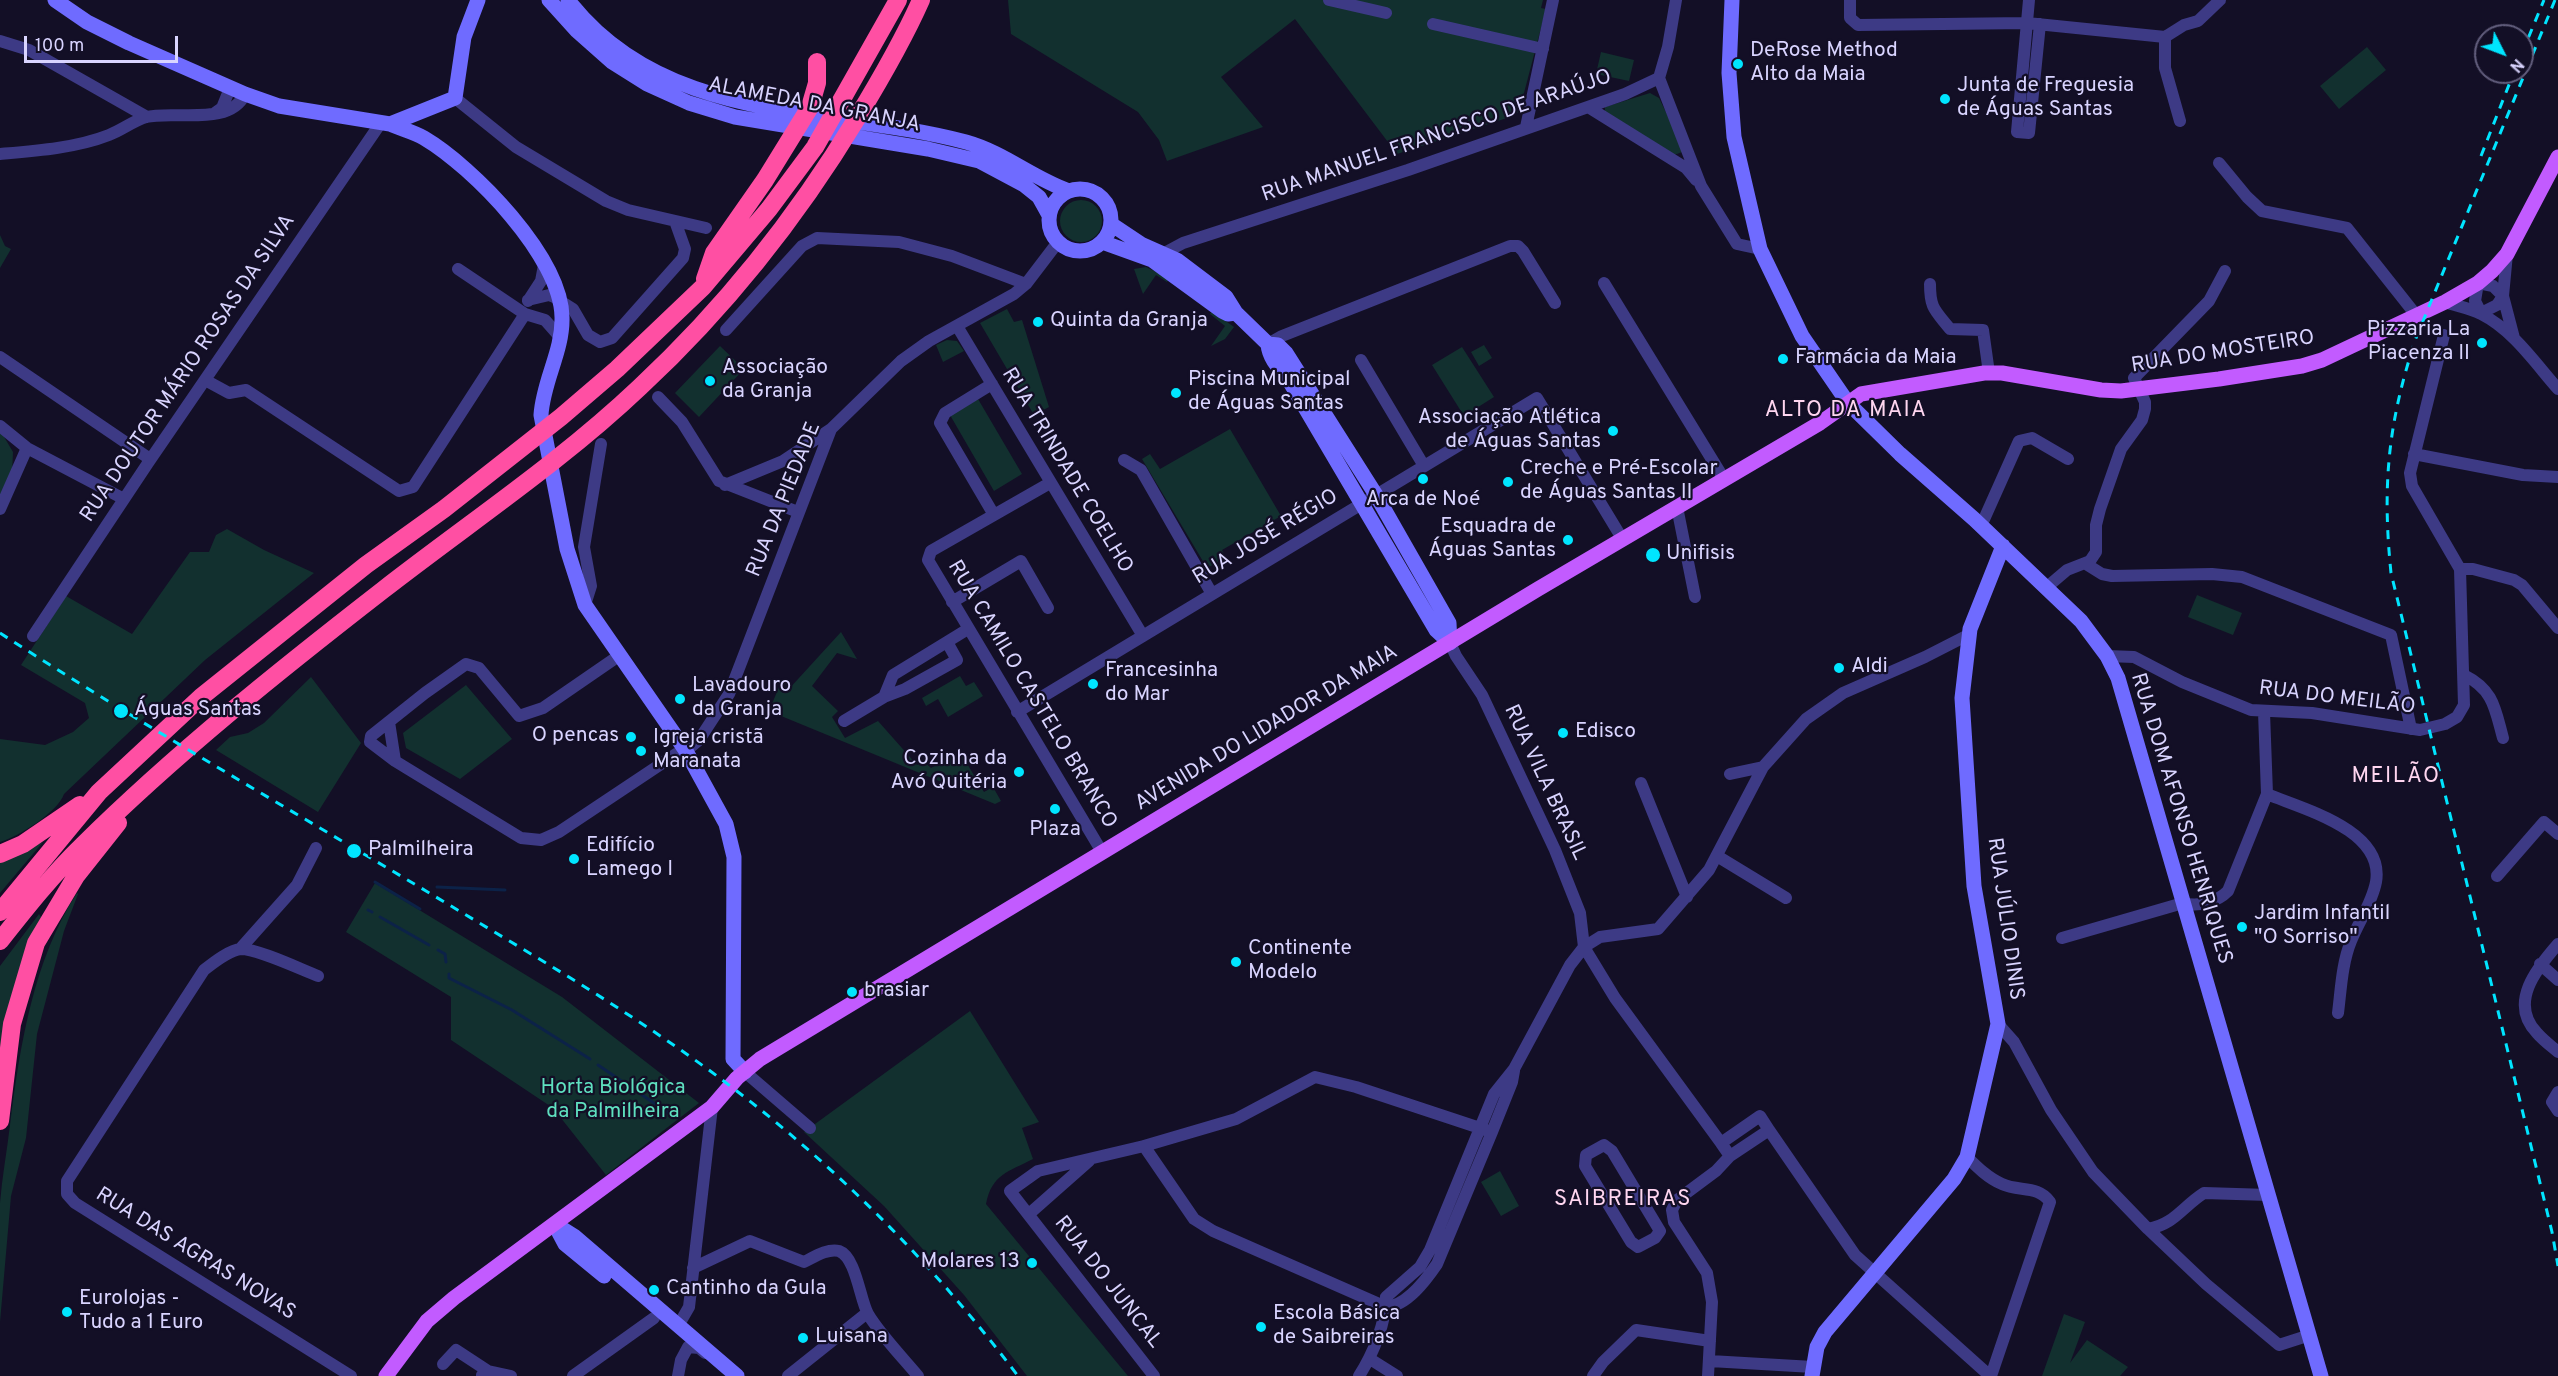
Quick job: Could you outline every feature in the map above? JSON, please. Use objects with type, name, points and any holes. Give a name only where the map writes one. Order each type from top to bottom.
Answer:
[{"type":"highway","points":[[0,912],[99,792],[201,697],[366,565],[525,447],[625,362],[702,287],[769,209],[815,147],[898,0]]},
{"type":"highway","points":[[0,941],[81,846],[157,775],[229,713],[384,589],[568,448],[646,381],[699,329],[755,265],[820,179],[881,78],[921,0]]},
{"type":"highway","points":[[702,287],[714,253],[765,180],[810,107],[817,83],[817,62]]},
{"type":"highway","points":[[0,854],[23,844],[99,792]]},
{"type":"highway","points":[[0,1121],[12,1024],[36,943],[76,876],[114,830],[133,798]]},
{"type":"main road","name":"RUA DO MOSTEIRO","points":[[1848,403],[1861,394],[1989,373],[2101,390],[2138,390],[2302,366],[2322,360],[2445,302],[2478,283],[2507,254],[2558,157]]},
{"type":"main road","name":"AVENIDA DO LIDADOR DA MAIA","points":[[386,1376],[427,1321],[714,1105],[741,1075],[760,1059],[1820,423],[1848,403]]},
{"type":"street","points":[[55,0],[87,22],[129,43],[238,91],[268,102],[385,124],[412,133],[458,162],[513,219],[544,265],[556,287],[560,302],[560,338],[542,402],[541,415],[567,549],[585,605],[686,751],[726,824],[734,857],[733,1059],[741,1075],[810,1128]]},
{"type":"street","points":[[456,98],[464,37],[478,0]]},
{"type":"street","name":"ALAMEDA DA GRANJA","points":[[549,0],[577,31],[612,62],[647,84],[713,104],[741,104],[963,149],[995,152],[1054,186],[1069,191],[1079,189],[1099,196],[1106,204],[1111,224]]},
{"type":"street","name":"ALAMEDA DA GRANJA","points":[[568,0],[595,29],[622,51],[654,71],[688,87],[713,104]]},
{"type":"street","points":[[1329,0],[1386,13]]},
{"type":"street","points":[[1526,127],[1553,0]]},
{"type":"street","points":[[1676,0],[1668,47],[1659,78],[1701,186]]},
{"type":"street","name":"RUA DOM AFONSO HENRIQUES","points":[[1732,0],[1729,73],[1734,138],[1760,249],[1802,336],[1848,403],[1900,454],[2047,586],[2081,621],[2107,656],[2118,678],[2321,1376]]},
{"type":"street","points":[[1850,0],[1850,18],[1858,25],[2033,24],[2165,37],[2184,25],[2198,21],[2220,0]]},
{"type":"street","points":[[2029,0],[2033,24],[2029,133],[2017,132],[2033,24]]},
{"type":"street","points":[[1433,24],[1543,49]]},
{"type":"street","points":[[2165,37],[2165,68],[2180,121]]},
{"type":"street","points":[[0,41],[29,50],[147,117]]},
{"type":"street","name":"RUA MANUEL FRANCISCO DE ARAÚJO","points":[[1158,256],[1186,242],[1408,170],[1625,94],[1659,78]]},
{"type":"street","points":[[221,112],[241,102],[238,91]]},
{"type":"street","points":[[385,124],[424,115],[456,98]]},
{"type":"street","points":[[456,98],[516,147],[606,201],[706,228]]},
{"type":"street","points":[[0,154],[108,136],[147,117],[221,112],[268,102]]},
{"type":"street","points":[[1588,107],[1686,168],[1701,186],[1737,244],[1760,249]]},
{"type":"street","points":[[412,133],[424,115]]},
{"type":"street","name":"RUA DOUTOR MÁRIO ROSAS DA SILVA","points":[[33,636],[150,459],[385,124]]},
{"type":"street","name":"ALAMEDA DA GRANJA","points":[[963,149],[1024,185],[1039,197],[1049,215],[1049,225],[1058,242]]},
{"type":"street","points":[[2219,163],[2262,211],[2347,228],[2416,315]]},
{"type":"street","points":[[1049,215],[1053,205],[1069,191]]},
{"type":"street","points":[[528,300],[549,295],[573,309],[588,335],[600,342],[612,338],[683,258],[685,249],[675,221]]},
{"type":"street","points":[[1058,242],[1066,248],[1085,251],[1102,242],[1111,224],[1158,256]]},
{"type":"street","points":[[726,330],[802,246],[817,238],[899,242],[952,256],[1026,284]]},
{"type":"street","name":"RUA DA PIEDADE","points":[[389,722],[372,736],[370,742],[395,761],[521,838],[541,840],[558,832],[676,754],[686,751],[699,740],[729,694],[831,429],[902,361],[930,341],[1014,294],[1026,284],[1058,242]]},
{"type":"street","points":[[1102,242],[1177,260],[1226,297],[1236,313],[1268,344],[1278,345],[1296,367],[1377,495],[1449,623],[1450,643]]},
{"type":"street","points":[[1268,344],[1282,336],[1510,246],[1518,246],[1523,251],[1555,303]]},
{"type":"street","points":[[2507,254],[2503,296],[2514,338]]},
{"type":"street","points":[[205,380],[229,393],[246,390],[399,491],[413,487],[525,314],[528,300],[541,281],[544,265]]},
{"type":"street","points":[[458,268],[525,314],[544,320],[560,338]]},
{"type":"street","points":[[2047,586],[2067,570],[2086,564],[2096,552],[2098,517],[2121,449],[2142,420],[2145,402],[2134,378],[2209,301],[2225,271]]},
{"type":"street","points":[[1604,283],[1724,479]]},
{"type":"street","points":[[2481,314],[2475,301],[2478,283],[2493,286],[2503,296]]},
{"type":"street","points":[[1930,284],[1930,300],[1934,311],[1950,329],[1983,330],[1989,373]]},
{"type":"street","points":[[2481,314],[2497,304],[2503,296]]},
{"type":"street","points":[[525,314],[548,311],[560,302]]},
{"type":"street","points":[[2445,302],[2481,314],[2514,338],[2558,390]]},
{"type":"street","name":"RUA TRINDADE COELHO","points":[[957,326],[1143,636]]},
{"type":"street","name":"RUA DO MEILÃO","points":[[2107,656],[2134,657],[2182,682],[2251,710],[2312,713],[2415,729],[2445,724],[2457,717],[2464,705],[2460,569],[2412,486],[2410,473],[2444,335]]},
{"type":"street","points":[[1268,344],[1268,352],[1287,377],[1436,630],[1450,643]]},
{"type":"street","points":[[0,357],[150,459]]},
{"type":"street","points":[[1361,360],[1424,466]]},
{"type":"street","points":[[992,384],[945,413],[940,423],[994,515]]},
{"type":"street","points":[[658,397],[682,422],[719,481],[798,512]]},
{"type":"street","name":"RUA JOSÉ RÉGIO","points":[[1017,712],[1537,398],[1623,540]]},
{"type":"street","points":[[0,426],[27,448],[124,500]]},
{"type":"street","points":[[725,485],[783,461],[831,429]]},
{"type":"street","points":[[1981,526],[2019,441],[2032,438],[2068,459]]},
{"type":"street","points":[[585,605],[591,586],[584,547],[601,444]]},
{"type":"street","points":[[0,509],[27,448]]},
{"type":"street","points":[[2414,454],[2523,475],[2558,477]]},
{"type":"street","points":[[1124,460],[1141,470],[1212,594]]},
{"type":"street","name":"RUA CAMILO CASTELO BRANCO","points":[[1050,483],[931,552],[928,560],[1102,852]]},
{"type":"street","points":[[1677,507],[1695,597]]},
{"type":"street","name":"RUA JÚLIO DINIS","points":[[1812,1372],[1817,1347],[1825,1332],[1954,1179],[1967,1157],[1998,1024],[1974,886],[1962,698],[1970,634],[2003,546]]},
{"type":"street","points":[[952,602],[1021,561],[1048,608]]},
{"type":"street","points":[[2086,564],[2102,574],[2112,576],[2212,574],[2242,577],[2391,635],[2415,729]]},
{"type":"street","points":[[2460,569],[2474,569],[2514,580],[2522,585],[2558,628]]},
{"type":"street","points":[[884,697],[893,675],[968,629]]},
{"type":"street","points":[[1359,1376],[1370,1359],[1386,1307],[1386,1297],[1425,1271],[1430,1250],[1467,1176],[1486,1130],[1512,1082],[1514,1069],[1570,965],[1584,947],[1600,937],[1658,928],[1709,870],[1763,767],[1806,719],[1828,702],[1970,634]]},
{"type":"street","points":[[844,721],[884,697],[905,690],[957,660],[947,642]]},
{"type":"street","name":"RUA VILA BRASIL","points":[[1450,643],[1482,695],[1555,850],[1580,913],[1584,947]]},
{"type":"street","points":[[395,761],[389,722],[466,664],[479,668],[519,716],[543,708],[620,655]]},
{"type":"street","points":[[2464,675],[2483,686],[2489,694],[2503,738]]},
{"type":"street","points":[[2062,938],[2184,903],[2192,905],[2219,900],[2228,891],[2267,794],[2264,712]]},
{"type":"street","points":[[1749,791],[1745,783],[1730,774],[1763,767]]},
{"type":"street","points":[[1641,783],[1687,897]]},
{"type":"street","points":[[2267,794],[2340,824],[2354,833],[2367,846],[2376,861],[2377,874],[2372,897],[2351,941],[2346,959],[2338,1013]]},
{"type":"street","points":[[2497,876],[2544,822],[2558,834]]},
{"type":"street","name":"RUA DAS AGRAS NOVAS","points":[[316,848],[297,885],[240,949],[204,970],[67,1181],[67,1194],[75,1203],[351,1376]]},
{"type":"street","points":[[1717,856],[1786,898]]},
{"type":"street","points":[[2558,944],[2532,977],[2524,1004],[2528,1019],[2536,1033],[2558,1052]]},
{"type":"street","points":[[1584,947],[1615,998],[1730,1156]]},
{"type":"street","points":[[240,949],[261,954],[318,976]]},
{"type":"street","points":[[2540,964],[2558,980]]},
{"type":"street","points":[[1998,1024],[2014,1042],[2050,1110],[2093,1172],[2148,1229],[2225,1301],[2279,1345],[2310,1335]]},
{"type":"street","points":[[1029,1214],[1093,1158],[1144,1146],[1236,1119],[1315,1077],[1356,1087],[1486,1130]]},
{"type":"street","points":[[2558,1092],[2552,1102],[2558,1112]]},
{"type":"street","points":[[678,1326],[689,1307],[714,1105]]},
{"type":"street","points":[[1721,1143],[1760,1116],[1855,1255],[1991,1376],[2050,1202],[2044,1193],[2035,1189],[2012,1188],[1998,1183],[1967,1157]]},
{"type":"street","points":[[1708,1376],[1712,1302],[1707,1273],[1677,1226],[1671,1210],[1677,1200],[1716,1171],[1730,1156],[1769,1130]]},
{"type":"street","points":[[1660,1231],[1612,1151],[1605,1145],[1586,1155],[1586,1166],[1631,1242],[1638,1247],[1645,1245],[1660,1231],[1677,1226]]},
{"type":"street","points":[[1144,1146],[1194,1219],[1213,1230],[1386,1307]]},
{"type":"street","name":"RUA DO JUNCAL","points":[[1093,1158],[1038,1171],[1010,1191],[1154,1376]]},
{"type":"street","points":[[2148,1229],[2160,1227],[2175,1219],[2204,1193],[2269,1195]]},
{"type":"street","points":[[555,1224],[565,1244],[687,1347],[728,1373]]},
{"type":"street","points":[[555,1224],[574,1236],[678,1326],[728,1373]]},
{"type":"street","points":[[693,1268],[750,1241],[804,1262],[824,1252],[838,1251],[847,1256],[863,1294],[867,1313],[918,1376]]},
{"type":"street","points":[[788,1376],[867,1313]]},
{"type":"street","points":[[573,1376],[654,1318]]},
{"type":"street","points":[[1593,1376],[1603,1362],[1636,1330],[1710,1341]]},
{"type":"street","points":[[678,1376],[681,1360],[687,1347]]},
{"type":"street","points":[[443,1364],[456,1350],[485,1374],[511,1376]]},
{"type":"street","points":[[1370,1359],[1397,1376]]},
{"type":"street","points":[[1710,1361],[1812,1372]]},
{"type":"green space","points":[[1008,0],[1543,0],[1541,8],[1546,9],[1519,112],[1507,118],[1397,154],[1295,19],[1221,77],[1263,127],[1167,161],[1159,140],[1138,112],[1011,34]]},
{"type":"green space","points":[[2367,47],[2386,70],[2339,109],[2320,86]]},
{"type":"green space","points":[[1601,52],[1634,60],[1629,81],[1596,74]]},
{"type":"green space","points":[[1650,93],[1659,98],[1685,151],[1674,155],[1605,112],[1605,107]]},
{"type":"green space","points":[[1081,200],[1096,206],[1102,221],[1096,236],[1081,242],[1066,236],[1060,221],[1066,206]]},
{"type":"green space","points":[[0,235],[5,246],[11,249],[0,268]]},
{"type":"green space","points":[[1146,267],[1169,278],[1167,282],[1156,275],[1143,294],[1134,269]]},
{"type":"green space","points":[[1007,309],[1014,322],[1022,320],[1049,407],[1034,415],[980,323]]},
{"type":"green space","points":[[1212,311],[1234,327],[1225,339],[1211,346],[1225,326],[1210,314]]},
{"type":"green space","points":[[947,340],[957,341],[964,351],[943,362],[936,345]]},
{"type":"green space","points":[[1484,345],[1492,358],[1479,366],[1471,352]]},
{"type":"green space","name":"Associação da Granja","points":[[720,346],[744,369],[699,417],[675,393]]},
{"type":"green space","points":[[1462,347],[1494,397],[1464,416],[1432,365]]},
{"type":"green space","points":[[978,399],[1022,474],[994,491],[950,415]]},
{"type":"green space","points":[[1230,429],[1281,516],[1222,550],[1226,558],[1207,568],[1142,459],[1150,454],[1160,469]]},
{"type":"green space","points":[[0,430],[13,452],[12,474],[0,512]]},
{"type":"green space","points":[[227,529],[264,550],[314,573],[205,660],[64,794],[46,816],[27,829],[0,842],[0,739],[45,745],[73,732],[89,718],[85,703],[21,665],[66,596],[132,634],[190,552],[209,552],[216,535]]},
{"type":"green space","points":[[2197,595],[2242,613],[2233,635],[2188,617]]},
{"type":"green space","points":[[841,632],[857,659],[837,653],[812,686],[838,711],[832,717],[845,738],[878,721],[917,765],[924,761],[931,768],[960,752],[984,792],[993,787],[1001,801],[995,804],[769,711],[779,687],[788,690]]},
{"type":"green space","points":[[960,676],[966,686],[974,682],[983,696],[948,717],[938,699],[926,706],[922,698]]},
{"type":"green space","points":[[311,677],[361,743],[318,812],[216,750],[230,737],[248,733],[264,723]]},
{"type":"green space","points":[[466,685],[512,739],[460,779],[406,748],[403,733]]},
{"type":"green space","points":[[43,842],[0,893],[0,860]]},
{"type":"green space","name":"Horta Biológica da Palmilheira","points":[[375,883],[562,997],[699,1103],[606,1175],[553,1108],[451,1040],[451,997],[346,932]]},
{"type":"green space","points":[[77,893],[64,931],[37,1034],[26,1138],[11,1196],[0,1322],[0,1203],[24,1033],[31,1003],[50,946]]},
{"type":"green space","points":[[39,914],[41,917],[0,1058],[0,966]]},
{"type":"green space","points":[[970,1011],[1039,1122],[1022,1128],[1033,1159],[1002,1175],[992,1186],[986,1204],[1128,1376],[1027,1376],[964,1295],[884,1206],[804,1132]]},
{"type":"green space","points":[[1500,1171],[1519,1206],[1501,1216],[1481,1182]]},
{"type":"green space","points":[[2064,1314],[2085,1322],[2070,1363],[2087,1340],[2128,1367],[2120,1376],[2042,1376]]},
{"type":"waterway","points":[[375,882],[420,909]]},
{"type":"waterway","points":[[437,887],[505,890]]},
{"type":"waterway","points":[[368,910],[372,912]]},
{"type":"waterway","points":[[380,917],[429,945]]},
{"type":"waterway","points":[[438,950],[445,954],[446,962]]},
{"type":"waterway","points":[[449,974],[449,978],[512,1010],[590,1059]]},
{"type":"waterway","points":[[598,1065],[673,1116]]},
{"type":"railway","points":[[2534,24],[2544,0]]},
{"type":"railway","points":[[2555,0],[2416,338],[2393,426],[2387,511],[2391,573],[2552,1232],[2558,1266]]},
{"type":"railway","points":[[2481,156],[2509,84]]},
{"type":"railway","points":[[0,633],[158,732],[583,986],[675,1046],[723,1081],[816,1156],[860,1197],[942,1284],[1018,1376]]},
{"type":"place","name":"DeRose Method Alto da Maia","points":[[1738,64]]},
{"type":"place","name":"Junta de Freguesia de Águas Santas","points":[[1945,99]]},
{"type":"place","name":"Quinta da Granja","points":[[1038,322]]},
{"type":"place","name":"Pizzaria La Piacenza II","points":[[2482,343]]},
{"type":"place","name":"Farmácia da Maia","points":[[1783,359]]},
{"type":"place","name":"Associação da Granja","points":[[710,381]]},
{"type":"place","name":"Piscina Municipal de Águas Santas","points":[[1176,393]]},
{"type":"place","name":"Associação Atlética de Águas Santas","points":[[1613,431]]},
{"type":"place","name":"Arca de Noé","points":[[1423,479]]},
{"type":"place","name":"Creche e Pré-Escolar de Águas Santas II","points":[[1508,482]]},
{"type":"place","name":"Esquadra de Águas Santas","points":[[1568,540]]},
{"type":"place","name":"Unifisis","points":[[1653,555]]},
{"type":"place","name":"Aldi","points":[[1839,668]]},
{"type":"place","name":"Francesinha do Mar","points":[[1093,684]]},
{"type":"place","name":"Lavadouro da Granja","points":[[680,699]]},
{"type":"place","name":"Águas Santas","points":[[121,711]]},
{"type":"place","name":"Edisco","points":[[1563,733]]},
{"type":"place","name":"O pencas","points":[[631,737]]},
{"type":"place","name":"Igreja cristã Maranata","points":[[641,751]]},
{"type":"place","name":"Cozinha da Avó Quitéria","points":[[1019,772]]},
{"type":"place","name":"Plaza","points":[[1055,809]]},
{"type":"place","name":"Palmilheira","points":[[354,851]]},
{"type":"place","name":"Edifício Lamego I","points":[[574,859]]},
{"type":"place","name":"Jardim Infantil \"O Sorriso\"","points":[[2242,927]]},
{"type":"place","name":"Continente Modelo","points":[[1236,962]]},
{"type":"place","name":"brasiar","points":[[852,992]]},
{"type":"place","name":"Molares 13","points":[[1032,1263]]},
{"type":"place","name":"Cantinho da Gula","points":[[654,1290]]},
{"type":"place","name":"Eurolojas - Tudo a 1 Euro","points":[[67,1312]]},
{"type":"place","name":"Escola Básica de Saibreiras","points":[[1261,1327]]},
{"type":"place","name":"Luisana","points":[[803,1338]]},
{"type":"district","name":"ALTO DA MAIA","points":[[1846,412]]},
{"type":"district","name":"MEILÃO","points":[[2396,778]]},
{"type":"district","name":"SAIBREIRAS","points":[[1623,1201]]}]
